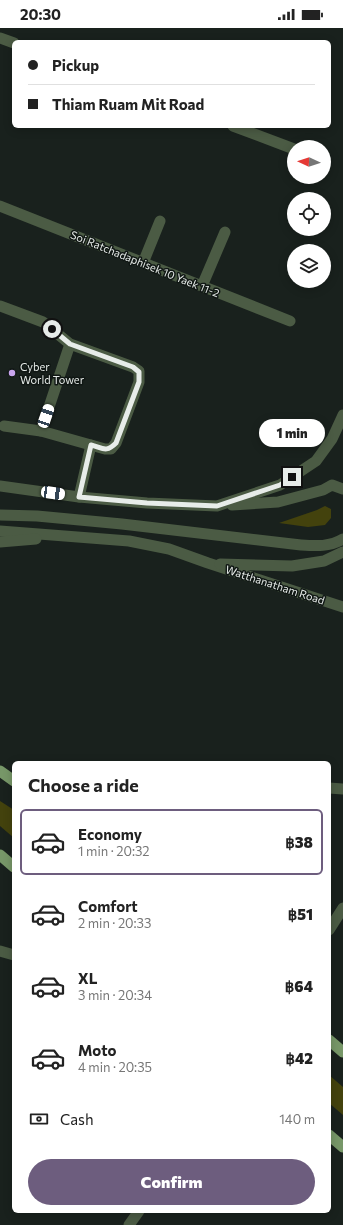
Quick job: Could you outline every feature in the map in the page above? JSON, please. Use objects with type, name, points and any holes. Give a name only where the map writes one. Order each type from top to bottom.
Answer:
[{"type":"main road","points":[[0,771],[12,780]]},
{"type":"main road","points":[[0,855],[12,865]]},
{"type":"main road","points":[[331,1042],[343,1052]]},
{"type":"main road","points":[[331,1137],[343,1147]]},
{"type":"street","points":[[0,38],[12,42]]},
{"type":"street","points":[[238,128],[287,146]]},
{"type":"street","name":"Soi Ratchadaphisek 10 Yaek 11-2","points":[[0,206],[290,321]]},
{"type":"street","points":[[143,263],[160,221]]},
{"type":"street","points":[[202,286],[225,232]]},
{"type":"street","points":[[0,306],[43,322],[70,344],[133,367],[139,372],[139,382],[116,443],[110,449],[105,449],[41,431],[4,426]]},
{"type":"street","points":[[41,431],[70,344]]},
{"type":"street","points":[[217,506],[280,485],[316,461],[332,439],[343,415]]},
{"type":"street","points":[[79,497],[91,445]]},
{"type":"street","points":[[0,486],[79,497],[147,503],[217,506],[278,502],[323,490],[332,485],[343,489]]},
{"type":"street","points":[[0,514],[122,524],[301,545],[324,545],[336,543],[343,539]]},
{"type":"street","points":[[0,531],[66,536]]},
{"type":"street","points":[[0,542],[66,536]]},
{"type":"street","name":"Watthanatham Road","points":[[66,536],[129,541],[170,549],[343,607]]},
{"type":"street","points":[[208,563],[292,566],[324,561],[343,552]]},
{"type":"street","points":[[331,788],[343,789]]},
{"type":"street","points":[[331,927],[343,908]]},
{"type":"street","points":[[0,951],[12,954]]},
{"type":"street","points":[[129,1225],[137,1213]]},
{"type":"shaded area","points":[[325,506],[331,509],[331,518],[325,525],[308,527],[279,523],[317,510]]},
{"type":"shaded area","points":[[0,801],[12,809],[12,836],[0,826]]},
{"type":"shaded area","points":[[331,1077],[343,1087],[343,1115],[331,1105]]},
{"type":"place","name":"Cyber World Tower","points":[[12,373]]},
{"type":"route","points":[[52,329],[70,344],[133,367],[139,372],[139,382],[116,443],[110,449],[91,445],[79,497],[147,503],[217,506],[280,485],[292,477]]}]
